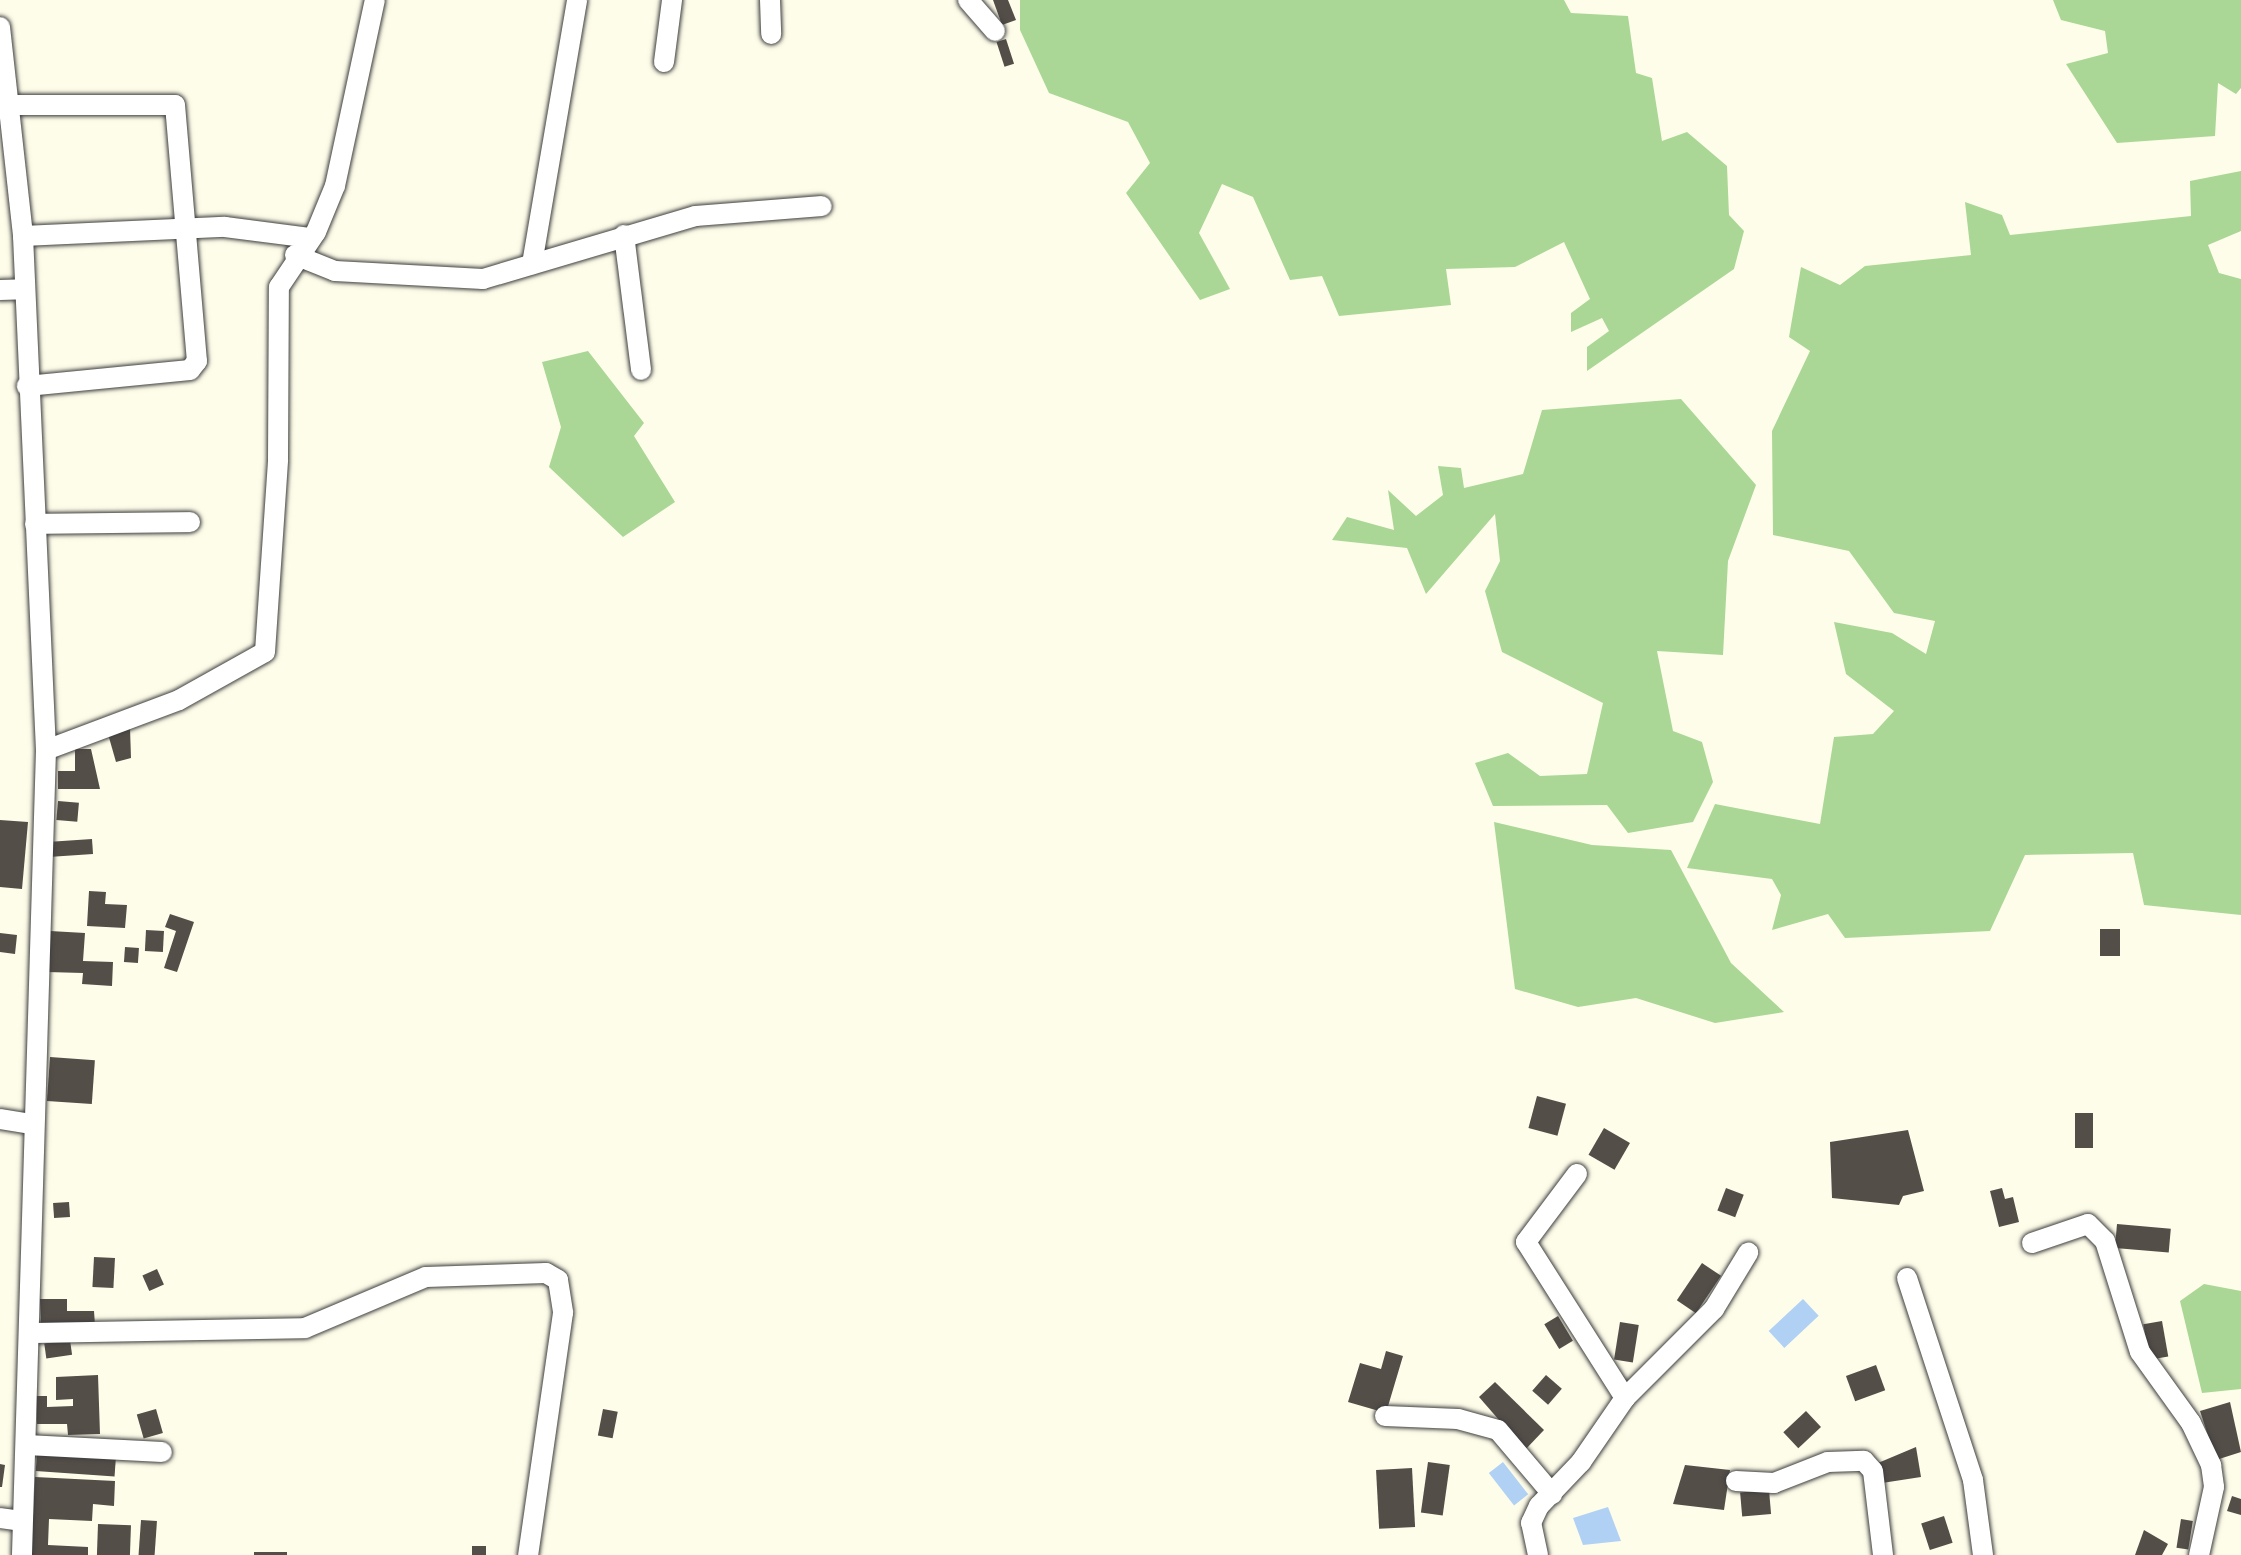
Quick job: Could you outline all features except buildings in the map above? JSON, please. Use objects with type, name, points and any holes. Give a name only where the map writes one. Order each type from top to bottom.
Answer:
[{"type":"street","points":[[46,750],[179,700],[265,652],[278,459],[276,311],[282,274],[311,238],[345,148],[375,0]]},
{"type":"street","points":[[532,264],[577,0]]},
{"type":"street","points":[[664,62],[672,0]]},
{"type":"street","points":[[770,0],[771,34]]},
{"type":"street","points":[[968,0],[995,31]]},
{"type":"street","points":[[0,27],[23,236],[27,386],[46,750],[30,1124],[30,1333],[22,1555]]},
{"type":"street","points":[[10,105],[175,105],[194,368],[27,386]]},
{"type":"street","points":[[295,255],[335,271],[457,280],[532,264],[624,235],[739,209],[822,206]]},
{"type":"street","points":[[23,236],[261,227],[311,238]]},
{"type":"street","points":[[624,235],[641,370]]},
{"type":"street","points":[[0,290],[24,289]]},
{"type":"street","points":[[35,524],[190,522]]},
{"type":"street","points":[[0,1119],[30,1124]]},
{"type":"street","points":[[1577,1174],[1526,1242],[1625,1398]]},
{"type":"street","points":[[2032,1243],[2088,1224],[2105,1241],[2140,1352],[2191,1423],[2211,1465],[2214,1487],[2199,1555]]},
{"type":"street","points":[[1538,1555],[1531,1523],[1625,1398],[1714,1309],[1748,1253]]},
{"type":"street","points":[[30,1333],[305,1328],[426,1277],[546,1273],[558,1280],[563,1305],[528,1555]]},
{"type":"street","points":[[1907,1278],[1973,1480],[1983,1555]]},
{"type":"street","points":[[1385,1416],[1491,1427],[1552,1494]]},
{"type":"street","points":[[27,1445],[162,1452]]},
{"type":"street","points":[[1736,1481],[1774,1483],[1817,1464],[1864,1461],[1873,1471],[1883,1555]]},
{"type":"street","points":[[0,1518],[22,1521]]},
{"type":"green space","points":[[1020,0],[1564,0],[1571,13],[1628,16],[1636,73],[1652,78],[1662,141],[1687,132],[1727,166],[1729,215],[1744,231],[1734,269],[1587,371],[1587,347],[1609,331],[1602,318],[1571,332],[1571,313],[1590,299],[1564,242],[1515,267],[1446,269],[1451,305],[1339,316],[1322,276],[1290,280],[1253,197],[1222,184],[1199,233],[1230,289],[1200,300],[1126,193],[1150,163],[1128,122],[1049,93],[1020,30]]},
{"type":"green space","points":[[2053,0],[2241,0],[2241,88],[2236,94],[2218,83],[2215,136],[2117,143],[2066,64],[2108,53],[2105,31],[2061,20]]},
{"type":"green space","points":[[2241,171],[2241,231],[2208,245],[2219,273],[2241,279],[2241,915],[2144,905],[2133,853],[2025,855],[1990,931],[1845,938],[1828,914],[1772,930],[1781,895],[1772,879],[1687,868],[1715,804],[1820,824],[1834,737],[1873,734],[1894,711],[1846,674],[1834,622],[1892,633],[1926,654],[1935,621],[1894,613],[1849,551],[1773,535],[1772,431],[1810,351],[1789,337],[1801,267],[1840,285],[1865,266],[1971,255],[1965,202],[2002,215],[2010,235],[2191,216],[2190,181]]},
{"type":"green space","points":[[588,351],[644,423],[634,436],[675,502],[623,537],[549,467],[561,427],[542,362]]},
{"type":"green space","points":[[1681,399],[1756,485],[1728,561],[1723,655],[1657,651],[1673,731],[1702,742],[1713,782],[1693,822],[1628,833],[1607,805],[1493,806],[1475,763],[1508,753],[1540,776],[1587,774],[1603,703],[1502,652],[1485,591],[1500,561],[1495,514],[1426,594],[1407,548],[1332,540],[1347,517],[1394,530],[1388,490],[1416,516],[1443,495],[1438,466],[1461,468],[1464,488],[1523,474],[1542,410]]},
{"type":"green space","points":[[1494,822],[1592,845],[1671,850],[1731,963],[1784,1012],[1715,1023],[1636,998],[1578,1007],[1515,989]]},
{"type":"green space","points":[[2204,1284],[2241,1291],[2241,1389],[2202,1393],[2180,1301]]},
{"type":"water","points":[[1803,1299],[1819,1316],[1784,1348],[1769,1331]]},
{"type":"water","points":[[1503,1462],[1528,1494],[1514,1505],[1489,1473]]},
{"type":"water","points":[[1608,1507],[1621,1541],[1583,1545],[1573,1518]]}]
